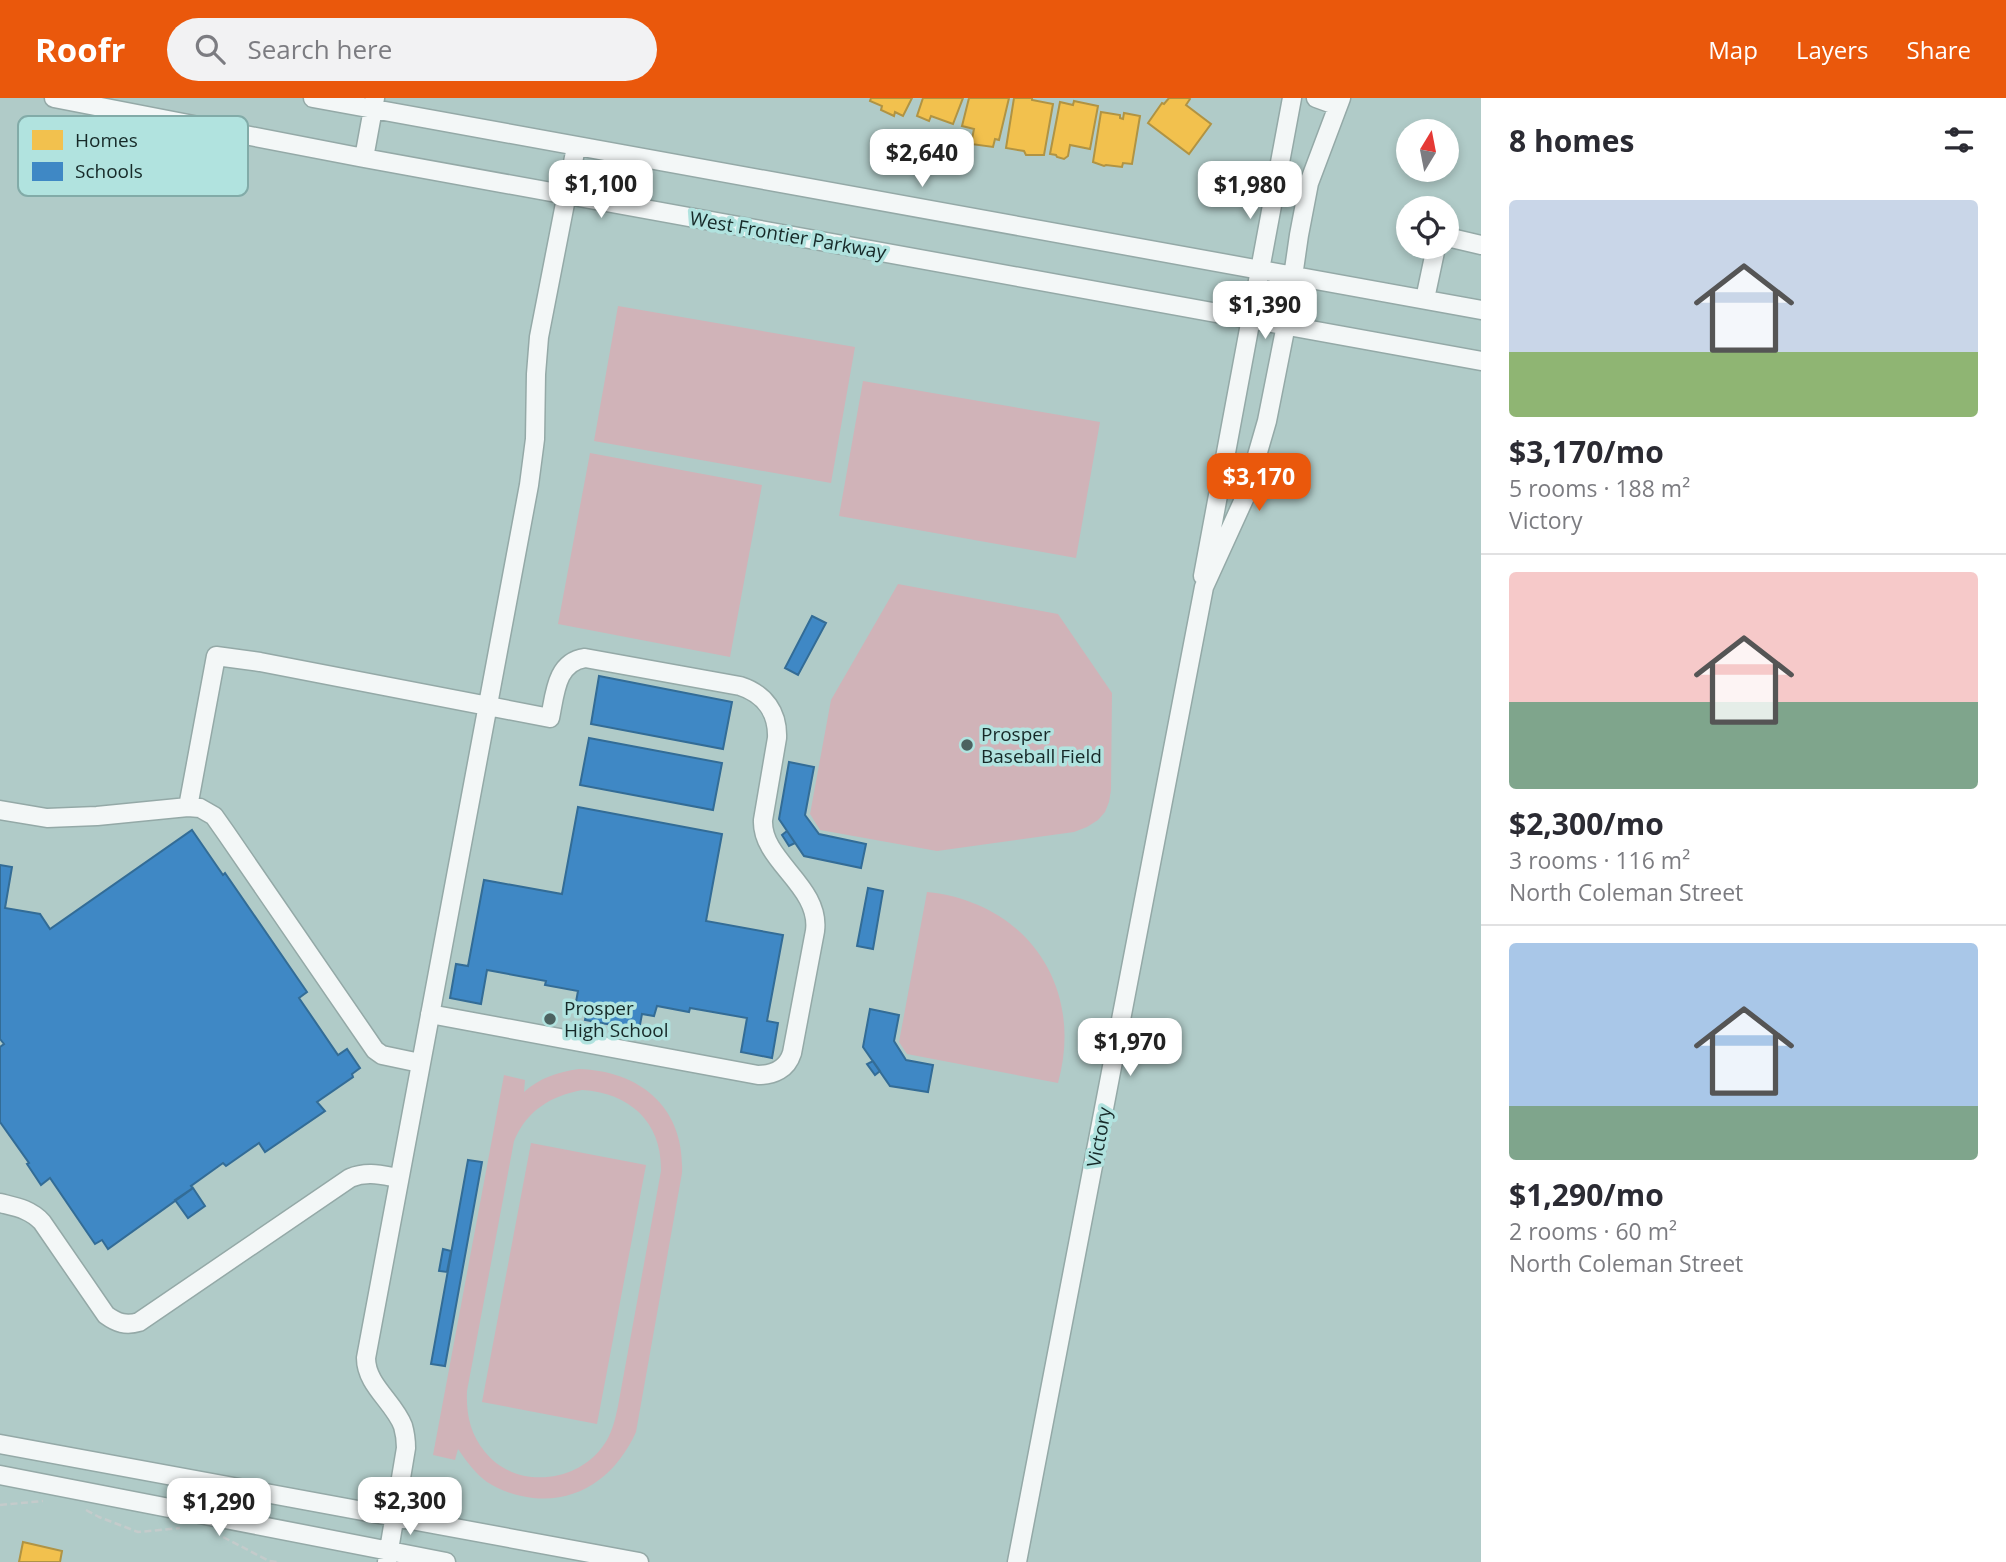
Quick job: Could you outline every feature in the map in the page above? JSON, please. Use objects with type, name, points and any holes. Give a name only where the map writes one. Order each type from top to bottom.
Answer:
[{"type":"street","name":"West Frontier Parkway","points":[[54,98],[147,116]]},
{"type":"street","points":[[313,98],[374,103],[576,147],[1481,310]]},
{"type":"street","name":"Victory","points":[[1204,587],[1203,571],[1292,98]]},
{"type":"street","points":[[1316,98],[1339,102]]},
{"type":"street","name":"Victory","points":[[1017,1562],[1204,587],[1245,497],[1267,421],[1309,183],[1339,102]]},
{"type":"street","points":[[364,158],[374,103]]},
{"type":"street","name":"West Frontier Parkway","points":[[248,136],[1481,361]]},
{"type":"street","points":[[388,1557],[406,1448],[404,1429],[372,1380],[366,1358],[533,461],[539,337],[576,147]]},
{"type":"street","points":[[1459,240],[1481,245]]},
{"type":"street","points":[[1425,299],[1433,259]]},
{"type":"street","points":[[188,807],[216,656],[260,662],[550,718],[561,673],[572,662],[585,658],[740,686],[756,692],[768,704],[775,720],[777,738],[763,820],[764,833],[811,902],[816,916],[792,1053],[783,1068],[773,1073],[758,1074],[430,1014]]},
{"type":"street","points":[[0,810],[47,818],[188,807],[207,811],[214,816],[375,1050],[382,1055],[420,1063]]},
{"type":"street","points":[[0,1203],[35,1214],[106,1315],[121,1324],[130,1325],[139,1322],[350,1178],[372,1173],[399,1178]]},
{"type":"street","points":[[0,1444],[639,1562]]},
{"type":"street","points":[[0,1475],[388,1557],[446,1562]]},
{"type":"path","points":[[0,1505],[50,1502]]},
{"type":"path","points":[[82,1508],[138,1532],[191,1528]]},
{"type":"path","points":[[217,1534],[277,1562]]},
{"type":"shaded area","points":[[618,306],[855,347],[831,483],[594,441]]},
{"type":"shaded area","points":[[863,381],[1100,422],[1076,558],[839,516]]},
{"type":"shaded area","points":[[590,453],[762,485],[730,657],[558,624]]},
{"type":"shaded area","name":"Prosper Baseball Field","points":[[898,584],[1058,614],[1112,693],[1111,790],[1105,812],[1098,820],[1074,832],[937,851],[820,830],[810,814],[831,700]]},
{"type":"shaded area","points":[[927,892],[962,899],[993,912],[1019,931],[1040,955],[1055,983],[1063,1014],[1064,1047],[1058,1083],[907,1054],[899,1042]]},
{"type":"shaded area","points":[[579,1069],[622,1077],[655,1097],[676,1130],[681,1150],[682,1173],[636,1432],[619,1461],[595,1483],[567,1496],[533,1498],[509,1493],[487,1482],[471,1467],[458,1449],[455,1460],[433,1455],[504,1075],[525,1080],[524,1092],[543,1079]],"holes":[[[582,1090],[615,1097],[640,1113],[656,1138],[660,1154],[661,1171],[618,1406],[609,1437],[591,1459],[562,1474],[528,1476],[512,1472],[485,1452],[470,1423],[467,1391],[514,1141],[519,1130],[541,1106],[560,1096]]]},
{"type":"shaded area","points":[[531,1143],[646,1165],[597,1424],[482,1402]]},
{"type":"building: Homes","points":[[871,98],[912,98],[903,116],[895,112],[894,116],[881,110],[882,106],[870,101]]},
{"type":"building: Homes","points":[[923,98],[963,98],[953,124],[931,116],[929,121],[917,116]]},
{"type":"building: Homes","points":[[969,98],[1009,98],[999,140],[995,139],[993,147],[971,144],[974,129],[962,126]]},
{"type":"building: Homes","points":[[1014,98],[1032,98],[1053,104],[1044,155],[1026,155],[1024,151],[1006,148]]},
{"type":"building: Homes","points":[[1169,98],[1189,98],[1186,105],[1211,124],[1189,154],[1148,123],[1162,103]]},
{"type":"building: Homes","points":[[1074,101],[1098,106],[1090,149],[1070,145],[1068,156],[1064,159],[1050,154],[1060,102],[1073,105]]},
{"type":"building: Homes","points":[[1101,112],[1120,115],[1123,119],[1124,113],[1140,116],[1132,164],[1123,163],[1122,167],[1093,162]]},
{"type":"building: Homes","points":[[23,1542],[62,1551],[60,1562],[19,1562]]},
{"type":"building: Schools","points":[[812,616],[826,623],[798,675],[785,668]]},
{"type":"building: Schools","points":[[599,676],[732,702],[723,749],[591,724]]},
{"type":"building: Schools","points":[[589,738],[722,763],[713,810],[580,785]]},
{"type":"building: Schools","points":[[789,762],[814,767],[805,815],[819,834],[866,844],[861,868],[804,856],[779,819]]},
{"type":"building: Schools","points":[[578,807],[722,834],[706,921],[783,935],[767,1021],[778,1023],[772,1058],[741,1052],[747,1018],[690,1008],[689,1012],[657,1006],[654,1016],[642,1014],[639,1030],[585,1020],[588,1004],[576,1002],[578,991],[545,985],[546,981],[487,970],[481,1004],[450,998],[456,964],[468,966],[484,880],[562,894]]},
{"type":"building: Schools","points":[[192,830],[307,992],[299,998],[338,1055],[347,1049],[360,1068],[352,1074],[353,1077],[317,1102],[325,1111],[265,1152],[259,1143],[226,1166],[223,1163],[108,1249],[102,1240],[95,1244],[50,1178],[41,1185],[0,1122],[0,1047],[4,1044],[0,1039],[0,865],[12,867],[5,908],[40,914],[50,929]]},
{"type":"building: Schools","points":[[787,831],[795,843],[789,846],[782,835]]},
{"type":"building: Schools","points":[[868,888],[883,891],[873,949],[857,946]]},
{"type":"building: Schools","points":[[870,1009],[899,1015],[894,1041],[906,1060],[933,1065],[928,1092],[890,1086],[863,1047]]},
{"type":"building: Schools","points":[[873,1061],[880,1071],[875,1075],[867,1064]]},
{"type":"building: Schools","points":[[468,1160],[482,1162],[445,1366],[431,1364]]},
{"type":"building: Schools","points":[[193,1188],[205,1206],[188,1218],[175,1200]]},
{"type":"building: Schools","points":[[443,1249],[451,1251],[447,1272],[439,1271]]},
{"type":"place","name":"Prosper Baseball Field","points":[[967,745]]},
{"type":"place","name":"Prosper High School","points":[[550,1019]]}]
